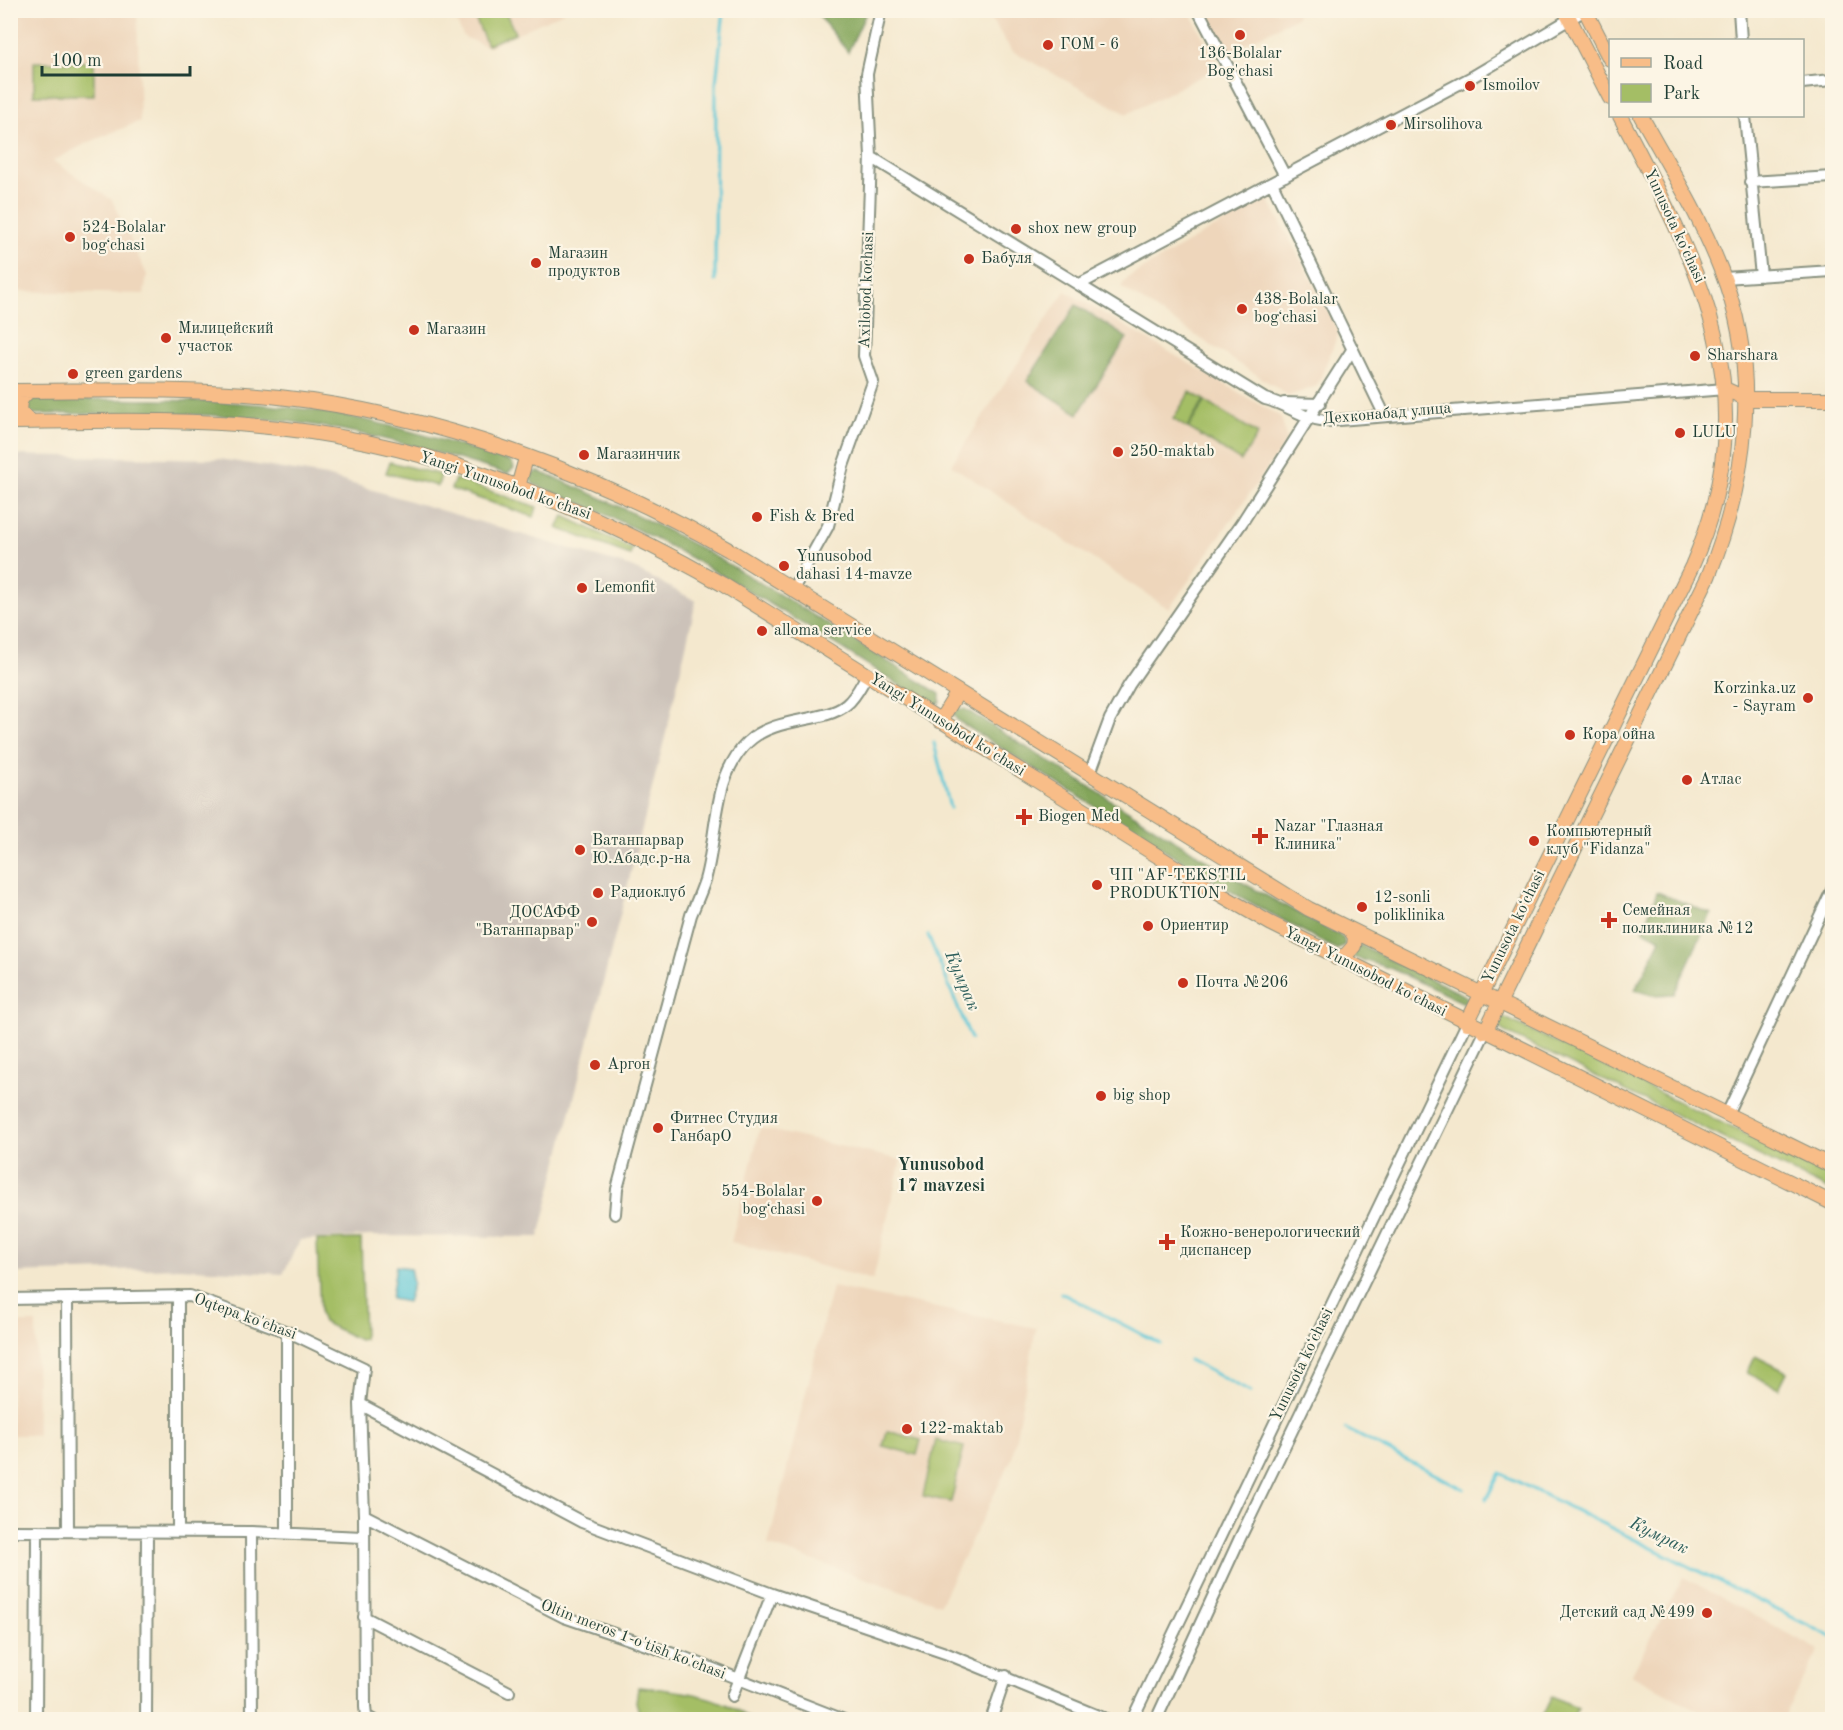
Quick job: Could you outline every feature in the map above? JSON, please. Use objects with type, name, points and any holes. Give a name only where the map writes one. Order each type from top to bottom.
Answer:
[{"type":"main road","points":[[1585,11],[1609,54]]},
{"type":"main road","points":[[1567,15],[1609,94]]},
{"type":"main road","name":"Yunusota koʻchasi","points":[[1467,1023],[1702,544],[1719,482],[1725,388],[1718,338],[1696,267],[1621,117]]},
{"type":"main road","name":"Yunusota koʻchasi","points":[[1485,1032],[1712,569],[1723,541],[1746,432],[1747,399],[1739,335],[1724,278],[1706,237],[1642,117]]},
{"type":"main road","points":[[1725,388],[1747,399],[1833,399]]},
{"type":"main road","points":[[29,391],[20,399],[19,406],[20,413],[32,422]]},
{"type":"main road","name":"Yangi Yunusobod ko'chasi","points":[[10,392],[183,391],[299,399],[419,424],[526,458],[656,511],[704,536],[793,589],[1309,909],[1833,1166]]},
{"type":"main road","points":[[1725,410],[1747,399]]},
{"type":"main road","name":"Yangi Yunusobod ko'chasi","points":[[10,422],[190,422],[296,430],[402,451],[518,487],[605,522],[664,551],[1209,888],[1336,958],[1833,1203]]},
{"type":"main road","points":[[518,487],[526,458]]},
{"type":"main road","points":[[940,721],[958,692]]},
{"type":"main road","points":[[1336,958],[1346,955],[1354,946],[1351,931]]},
{"type":"street","name":"Axilobod kochasi","points":[[793,589],[828,526],[843,466],[873,382],[864,356],[871,157],[867,74],[880,10]]},
{"type":"street","points":[[1198,10],[1285,176]]},
{"type":"street","points":[[1739,10],[1740,39]]},
{"type":"street","points":[[1080,284],[1472,77],[1567,15],[1585,11]]},
{"type":"street","points":[[1804,83],[1833,80]]},
{"type":"street","points":[[1745,117],[1761,276]]},
{"type":"street","points":[[871,157],[1265,399],[1281,403],[1320,404]]},
{"type":"street","points":[[1750,182],[1833,177]]},
{"type":"street","points":[[1272,183],[1384,414]]},
{"type":"street","points":[[1724,278],[1833,271]]},
{"type":"street","points":[[1281,403],[1310,420],[1352,350]]},
{"type":"street","name":"Дехконабад улица","points":[[1090,774],[1110,719],[1129,685],[1310,420],[1725,388]]},
{"type":"street","points":[[615,1214],[617,1189],[691,915],[705,880],[728,769],[747,742],[758,734],[785,723],[843,707],[854,698],[867,675]]},
{"type":"street","points":[[1727,1114],[1833,890]]},
{"type":"street","name":"Yunusota koʻchasi","points":[[1132,1719],[1467,1023]]},
{"type":"street","name":"Yunusota koʻchasi","points":[[1156,1719],[1240,1538],[1485,1032]]},
{"type":"street","points":[[178,1296],[178,1531]]},
{"type":"street","name":"Oqtepa ko'chasi","points":[[10,1299],[190,1296],[287,1332],[364,1368],[360,1404]]},
{"type":"street","points":[[67,1299],[68,1531]]},
{"type":"street","points":[[287,1332],[287,1533]]},
{"type":"street","points":[[360,1404],[368,1718]]},
{"type":"street","points":[[360,1404],[582,1522],[772,1594],[1006,1676],[1108,1719]]},
{"type":"street","name":"Oltin meros 1-o'tish ko'chasi","points":[[364,1515],[564,1617],[685,1658],[844,1719]]},
{"type":"street","points":[[10,1531],[251,1532],[363,1537]]},
{"type":"street","points":[[36,1719],[37,1531]]},
{"type":"street","points":[[251,1532],[252,1719]]},
{"type":"street","points":[[146,1719],[147,1533]]},
{"type":"street","points":[[732,1696],[772,1594]]},
{"type":"street","points":[[364,1617],[509,1692]]},
{"type":"street","points":[[991,1719],[1006,1676]]},
{"type":"shaded area","points":[[11,11],[137,11],[140,121],[85,144],[53,161],[112,200],[147,275],[144,294],[11,291]]},
{"type":"shaded area","points":[[451,11],[566,11],[488,47],[464,37]]},
{"type":"shaded area","points":[[986,11],[1189,11],[1219,67],[1127,114],[1012,51]]},
{"type":"shaded area","name":"136-Bolalar Bog'chasi","points":[[1205,11],[1296,11],[1297,17],[1227,53]]},
{"type":"shaded area","name":"438-Bolalar bogʻchasi","points":[[1267,197],[1339,332],[1317,386],[1289,396],[1121,287],[1127,278]]},
{"type":"shaded area","name":"250-maktab","points":[[1065,291],[1281,417],[1287,440],[1169,609],[951,465]]},
{"type":"shaded area","points":[[11,455],[219,459],[326,476],[631,567],[696,601],[669,721],[539,1237],[368,1236],[300,1240],[283,1274],[179,1268],[11,1273]]},
{"type":"shaded area","name":"554-Bolalar bogʻchasi","points":[[760,1128],[901,1160],[873,1280],[731,1242]]},
{"type":"shaded area","name":"122-maktab","points":[[832,1287],[1036,1328],[1012,1458],[940,1604],[768,1545]]},
{"type":"shaded area","points":[[11,1323],[36,1323],[37,1435],[11,1435]]},
{"type":"shaded area","name":"Детский сад №499","points":[[1683,1577],[1819,1650],[1782,1719],[1714,1719],[1631,1675]]},
{"type":"green space","points":[[472,11],[505,11],[515,33],[487,45]]},
{"type":"green space","points":[[815,11],[867,11],[848,52]]},
{"type":"green space","points":[[34,62],[94,62],[94,95],[34,95]]},
{"type":"green space","points":[[1076,305],[1127,338],[1078,414],[1027,381]]},
{"type":"green space","points":[[1190,392],[1204,400],[1187,428],[1173,419]]},
{"type":"green space","points":[[29,399],[218,402],[331,413],[445,441],[512,462],[514,468],[507,474],[398,442],[285,421],[189,414],[29,414],[25,408]]},
{"type":"green space","points":[[1205,401],[1258,434],[1241,461],[1188,428]]},
{"type":"green space","points":[[390,462],[441,475],[438,486],[386,473]]},
{"type":"green space","points":[[537,471],[590,493],[693,544],[793,602],[940,694],[940,702],[933,706],[787,614],[689,557],[638,530],[533,484],[530,476]]},
{"type":"green space","points":[[455,479],[537,507],[534,517],[451,489]]},
{"type":"green space","points":[[564,516],[632,549],[630,555],[557,528]]},
{"type":"green space","points":[[957,709],[965,709],[1245,884],[1343,937],[1345,945],[1337,950],[1237,895],[958,721],[953,714]]},
{"type":"green space","points":[[1657,892],[1711,914],[1674,994],[1652,995],[1635,990],[1661,939],[1643,930]]},
{"type":"green space","points":[[1360,945],[1462,994],[1468,998],[1466,1004],[1392,969],[1353,957]]},
{"type":"green space","points":[[1501,1016],[1832,1176],[1832,1191],[1503,1031],[1494,1021],[1495,1017]]},
{"type":"green space","points":[[361,1239],[364,1339],[359,1340],[323,1322],[320,1314],[317,1240]]},
{"type":"green space","points":[[1755,1356],[1787,1372],[1779,1388],[1747,1373]]},
{"type":"green space","points":[[887,1431],[921,1440],[917,1455],[883,1446]]},
{"type":"green space","points":[[936,1440],[964,1447],[951,1502],[923,1496]]},
{"type":"green space","points":[[638,1687],[697,1695],[725,1704],[751,1719],[641,1719],[636,1702]]},
{"type":"green space","points":[[1552,1696],[1578,1709],[1572,1719],[1541,1719]]},
{"type":"water","points":[[396,1266],[410,1268],[413,1283],[407,1302],[391,1299]]},
{"type":"waterway","points":[[715,281],[716,83],[724,10]]},
{"type":"waterway","name":"Кумрак","points":[[934,743],[950,808]]},
{"type":"waterway","name":"Кумрак","points":[[928,935],[971,1039]]},
{"type":"waterway","name":"Кумрак","points":[[1061,1293],[1161,1344]]},
{"type":"waterway","name":"Кумрак","points":[[1189,1360],[1250,1392]]},
{"type":"waterway","name":"Кумрак","points":[[1346,1429],[1464,1489]]},
{"type":"waterway","name":"Кумрак","points":[[1486,1499],[1500,1473],[1832,1637]]},
{"type":"place","name":"136-Bolalar Bog'chasi","points":[[1240,35]]},
{"type":"place","name":"ГОМ - 6","points":[[1048,45]]},
{"type":"place","name":"Ismoilov","points":[[1470,86]]},
{"type":"place","name":"Mirsolihova","points":[[1391,125]]},
{"type":"place","name":"shox new group","points":[[1016,229]]},
{"type":"place","name":"524-Bolalar bogʻchasi","points":[[70,237]]},
{"type":"place","name":"Бабуля","points":[[969,259]]},
{"type":"place","name":"Магазин продуктов","points":[[536,263]]},
{"type":"place","name":"438-Bolalar bogʻchasi","points":[[1242,309]]},
{"type":"place","name":"Магазин","points":[[414,330]]},
{"type":"place","name":"Милицейский участок","points":[[166,338]]},
{"type":"place","name":"Sharshara","points":[[1695,356]]},
{"type":"place","name":"green gardens","points":[[73,374]]},
{"type":"place","name":"LULU","points":[[1680,433]]},
{"type":"place","name":"250-maktab","points":[[1118,452]]},
{"type":"place","name":"Магазинчик","points":[[584,455]]},
{"type":"place","name":"Fish & Bred","points":[[757,517]]},
{"type":"place","name":"Yunusobod dahasi 14-mavze","points":[[784,566]]},
{"type":"place","name":"Lemonfit","points":[[582,588]]},
{"type":"place","name":"alloma service","points":[[762,631]]},
{"type":"place","name":"Korzinka.uz - Sayram","points":[[1808,698]]},
{"type":"place","name":"Кора ойна","points":[[1570,735]]},
{"type":"place","name":"Атлас","points":[[1687,780]]},
{"type":"place","name":"Biogen Med","points":[[1024,817]]},
{"type":"place","name":"Nazar \"Глазная Клиника\"","points":[[1260,836]]},
{"type":"place","name":"Компьютерный клуб \"Fidanza\"","points":[[1534,841]]},
{"type":"place","name":"Ватанпарвар Ю.Абадс.р-на","points":[[580,850]]},
{"type":"place","name":"ЧП \"AF-TEKSTIL PRODUKTION\"","points":[[1097,885]]},
{"type":"place","name":"Радиоклуб","points":[[598,893]]},
{"type":"place","name":"12-sonli poliklinika","points":[[1362,907]]},
{"type":"place","name":"Семейная поликлиника №12","points":[[1609,920]]},
{"type":"place","name":"ДОСАФФ \"Ватанпарвар\"","points":[[592,922]]},
{"type":"place","name":"Ориентир","points":[[1148,926]]},
{"type":"place","name":"Почта №206","points":[[1183,983]]},
{"type":"place","name":"Аргон","points":[[595,1065]]},
{"type":"place","name":"big shop","points":[[1101,1096]]},
{"type":"place","name":"Фитнес Студия ГанбарО","points":[[658,1128]]},
{"type":"place","name":"554-Bolalar bogʻchasi","points":[[817,1201]]},
{"type":"place","name":"Кожно-венерологический диспансер","points":[[1167,1242]]},
{"type":"place","name":"122-maktab","points":[[907,1429]]},
{"type":"place","name":"Детский сад №499","points":[[1707,1613]]},
{"type":"district","name":"Yunusobod 17 mavzesi","points":[[941,1175]]}]
